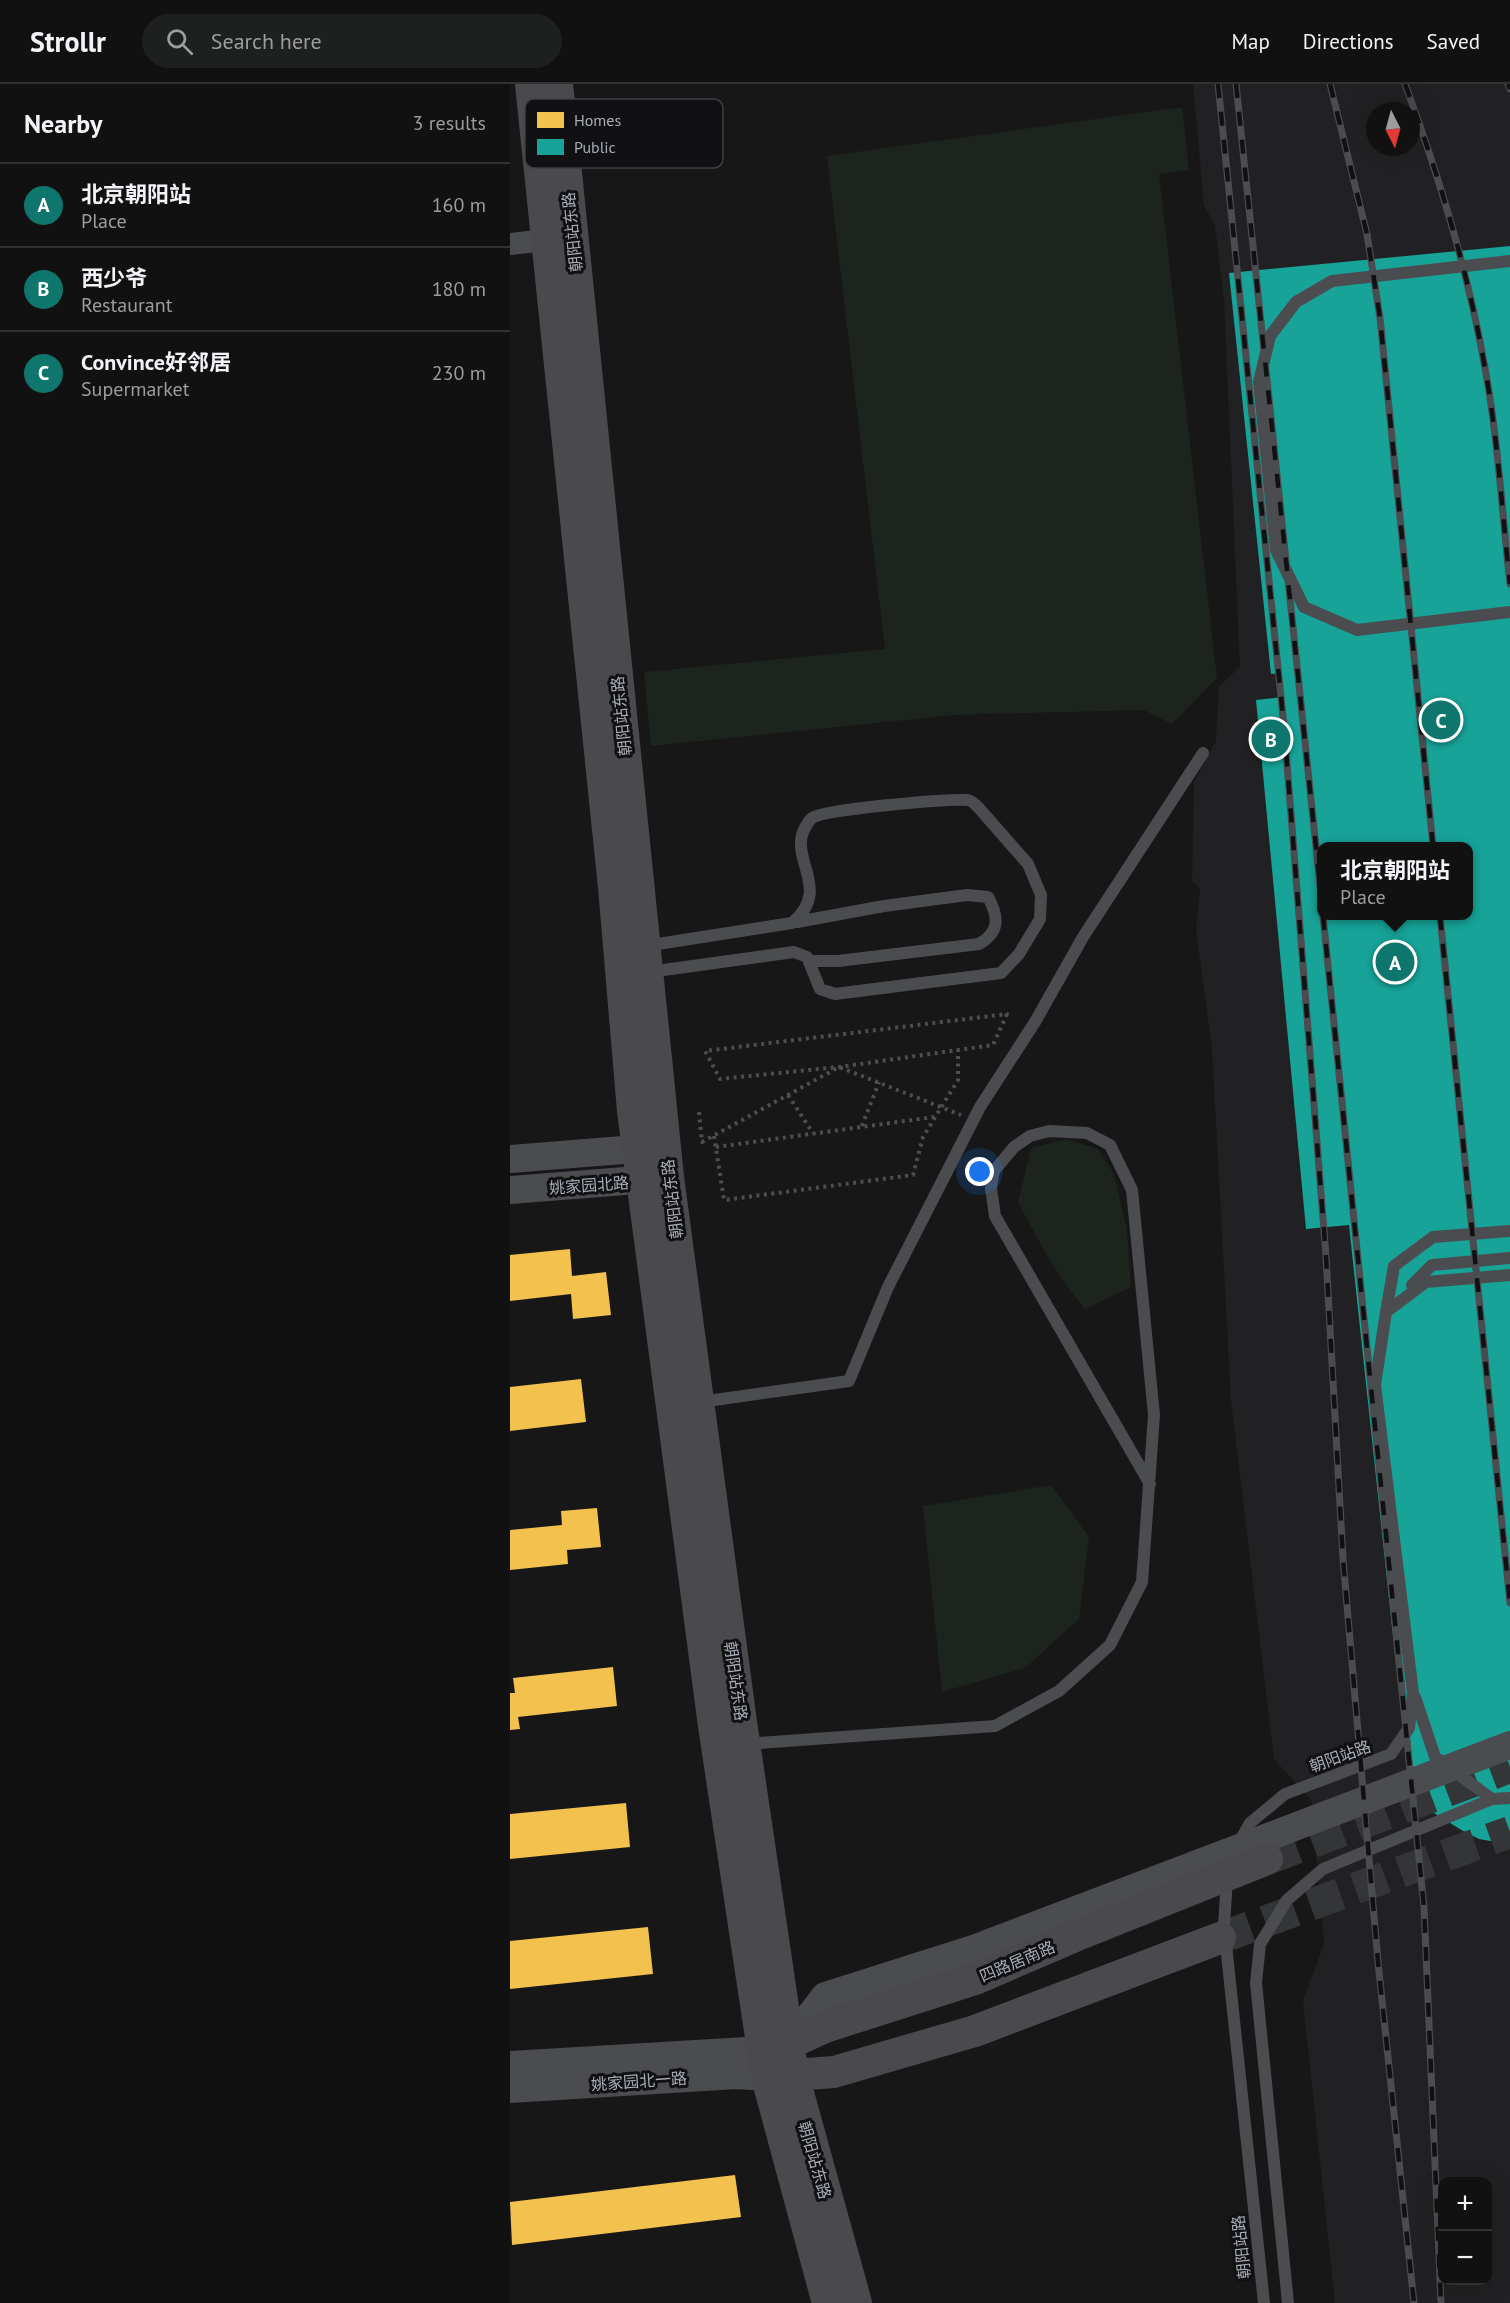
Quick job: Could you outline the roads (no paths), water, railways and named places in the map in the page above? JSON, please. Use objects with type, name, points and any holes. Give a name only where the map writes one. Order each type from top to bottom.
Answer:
[{"type":"main road","name":"朝阳站东路","points":[[531,84],[534,99]]},
{"type":"main road","name":"朝阳站东路","points":[[557,84],[557,99]]},
{"type":"main road","name":"朝阳站东路","points":[[547,168],[560,239],[647,959],[652,1148],[656,1179],[731,1746],[778,2062],[828,2303]]},
{"type":"main road","name":"朝阳站东路","points":[[559,168],[560,239],[633,1111],[652,1148]]},
{"type":"main road","name":"朝阳站东路","points":[[656,1179],[699,1402],[731,1746]]},
{"type":"main road","name":"四路居南路","points":[[778,2062],[825,2027],[975,1979],[1267,1859]]},
{"type":"main road","points":[[778,2062],[834,2072],[975,2031],[1220,1938]]},
{"type":"main road","name":"朝阳站东路","points":[[778,2062],[856,2303]]},
{"type":"street","points":[[510,244],[560,239]]},
{"type":"street","name":"姚家园北路","points":[[510,1159],[652,1148]]},
{"type":"street","name":"姚家园北路","points":[[510,1190],[656,1179]]},
{"type":"street","points":[[778,2062],[825,1996],[976,1948],[1510,1745]]},
{"type":"street","name":"姚家园北一路","points":[[510,2065],[778,2062]]},
{"type":"street","name":"姚家园北一路","points":[[510,2089],[736,2075],[778,2062]]},
{"type":"lane","points":[[1510,261],[1332,281],[1296,302],[1270,336],[1259,382],[1276,550],[1304,607],[1357,630],[1510,612]]},
{"type":"lane","points":[[699,1402],[849,1381],[888,1287],[974,1119],[1083,937],[1203,753]]},
{"type":"lane","points":[[647,959],[794,952],[807,957],[820,989],[836,994],[1001,973],[1019,954],[1040,919],[1041,895],[1028,864],[978,807],[969,800],[902,803],[832,812],[812,818],[804,829],[802,850],[811,897],[804,913],[792,923]]},
{"type":"lane","points":[[647,959],[792,923],[884,906],[967,896],[988,897],[994,909],[996,925],[991,937],[979,944],[838,961],[809,961]]},
{"type":"lane","points":[[731,1746],[995,1726],[1059,1691],[1110,1646],[1142,1582],[1150,1484],[1155,1415],[1132,1190],[1110,1145],[1087,1133],[1067,1130],[1030,1136],[1014,1147],[994,1171],[991,1188],[995,1216],[1150,1484]]},
{"type":"lane","name":"朝阳站路","points":[[1264,2303],[1224,1926],[1228,1863],[1250,1823],[1285,1794],[1391,1754],[1409,1728],[1413,1693],[1375,1385],[1394,1266],[1433,1237],[1510,1231]]},
{"type":"lane","points":[[1386,1312],[1432,1265],[1510,1258]]},
{"type":"lane","points":[[1386,1312],[1426,1282],[1510,1275]]},
{"type":"lane","points":[[1413,1693],[1435,1757],[1492,1799]]},
{"type":"lane","points":[[1288,2303],[1256,1983],[1260,1944],[1287,1900],[1323,1869],[1492,1799],[1510,1798]]},
{"type":"tunnel","points":[[1267,1859],[1510,1767]]},
{"type":"tunnel","points":[[1220,1938],[1510,1832]]},
{"type":"railway","points":[[1218,84],[1284,726],[1326,1256],[1343,1559],[1378,1962],[1414,2303]]},
{"type":"railway","points":[[1236,84],[1317,856]]},
{"type":"railway","points":[[1330,84],[1367,234],[1380,318],[1433,842]]},
{"type":"railway","points":[[1405,84],[1451,224],[1478,332],[1493,422],[1510,584]]},
{"type":"railway","points":[[1508,84],[1510,89]]},
{"type":"railway","points":[[1323,920],[1424,1907],[1441,2303]]},
{"type":"railway","points":[[1440,920],[1510,1603]]},
{"type":"place","name":"Convince好邻居","points":[[1441,720]]},
{"type":"place","name":"西少爷","points":[[1271,739]]},
{"type":"place","name":"北京朝阳站","points":[[1395,962]]}]
